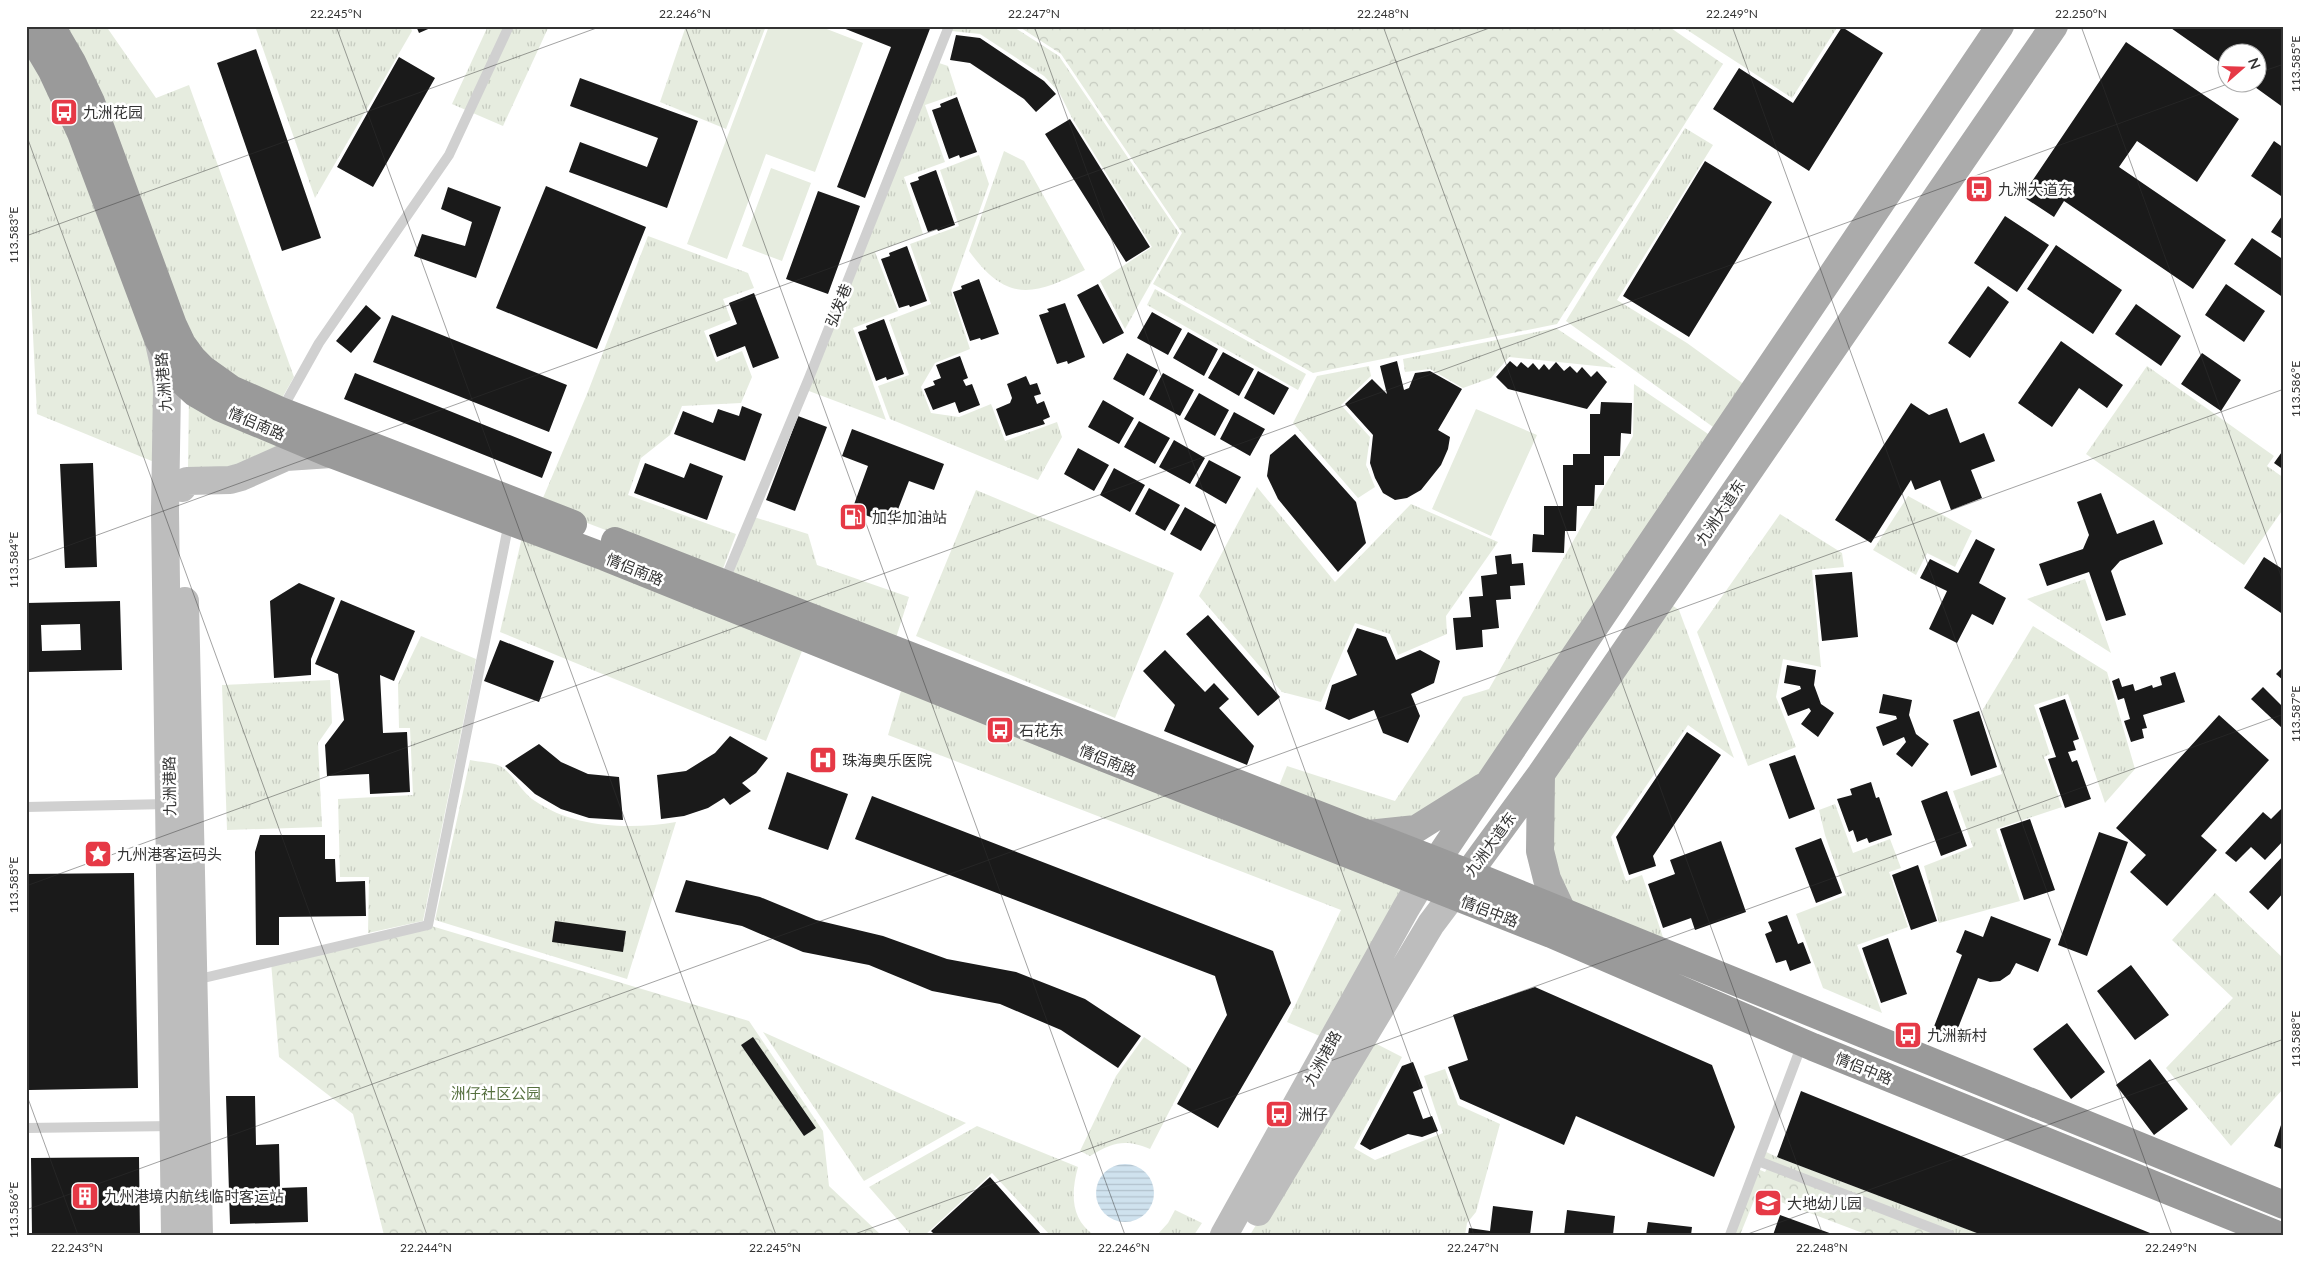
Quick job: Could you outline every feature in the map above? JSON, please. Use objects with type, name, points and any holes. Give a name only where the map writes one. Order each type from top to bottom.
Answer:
[{"type":"highway","name":"情侣南路","points":[[51,26],[72,62],[91,102],[173,325],[170,342]]},
{"type":"highway","name":"情侣南路","points":[[26,27],[52,71],[81,133],[170,342],[216,380],[281,412],[723,582],[1468,874]]},
{"type":"highway","name":"情侣南路","points":[[184,383],[195,393],[219,407],[331,454],[510,521],[1452,896]]},
{"type":"highway","name":"情侣中路","points":[[1468,874],[2284,1205]]},
{"type":"highway","name":"情侣中路","points":[[1452,896],[1550,934],[1803,1043],[2278,1235]]},
{"type":"main road","points":[[1422,883],[2000,26]]},
{"type":"main road","name":"九洲大道东","points":[[1452,896],[1541,774],[2054,26]]},
{"type":"main road","points":[[1572,663],[1604,680]]},
{"type":"main road","points":[[1541,774],[1540,851],[1547,879],[1562,911]]},
{"type":"main road","points":[[1368,834],[1416,829],[1492,780]]},
{"type":"street","name":"九洲港路","points":[[170,342],[184,383],[182,488],[200,1235]]},
{"type":"street","name":"九洲港路","points":[[170,342],[164,365],[166,388],[165,511],[175,1235]]},
{"type":"street","points":[[182,488],[187,481],[194,479],[209,481],[241,477],[286,458],[331,454]]},
{"type":"street","name":"九洲港路","points":[[1224,1235],[1406,908],[1422,883]]},
{"type":"street","name":"九洲港路","points":[[1244,1235],[1426,932],[1452,896]]},
{"type":"lane","points":[[281,412],[319,343],[449,156],[509,26]]},
{"type":"lane","name":"弘发巷","points":[[723,582],[812,369],[949,26]]},
{"type":"lane","points":[[194,980],[428,925],[510,521]]},
{"type":"lane","points":[[26,807],[169,804]]},
{"type":"lane","points":[[1730,1235],[1803,1043]]},
{"type":"lane","points":[[26,1128],[174,1126]]},
{"type":"lane","points":[[1758,1161],[1950,1235]]},
{"type":"green space","points":[[58,26],[106,26],[156,98],[189,85],[294,377],[278,405],[204,363]]},
{"type":"green space","points":[[255,26],[410,26],[412,31],[315,198]]},
{"type":"green space","points":[[488,26],[549,26],[503,126],[452,104]]},
{"type":"green space","points":[[686,26],[766,26],[726,129],[660,102]]},
{"type":"green space","points":[[769,26],[819,26],[863,43],[815,172],[766,154],[727,259],[687,244]]},
{"type":"green space","points":[[944,26],[1012,26],[1059,56],[1179,233],[1125,329],[1100,281],[1152,247],[1072,118],[1059,92],[1044,76],[980,34],[942,30]]},
{"type":"green space","points":[[1018,26],[1668,26],[1723,64],[1557,324],[1313,373],[1153,284],[1182,233],[1061,54]]},
{"type":"green space","points":[[1681,26],[1838,26],[1792,98]]},
{"type":"green space","points":[[26,35],[155,342],[159,464],[37,414],[26,197]]},
{"type":"green space","points":[[930,60],[948,66],[957,94],[925,105],[945,162],[904,177],[923,234],[875,252],[898,311],[853,328],[886,420],[801,388]]},
{"type":"green space","points":[[1685,128],[1713,145],[1617,300],[1687,343],[1749,388],[1720,432],[1566,321]]},
{"type":"green space","points":[[1004,151],[1024,161],[1085,270],[1050,285],[1022,290],[1009,287],[996,280],[969,251]]},
{"type":"green space","points":[[979,155],[989,184],[951,291],[970,349],[935,363],[921,387],[931,413],[959,417],[991,404],[1005,441],[1057,422],[1062,437],[1038,480],[890,419],[878,386],[909,375],[889,320],[931,304],[910,244],[959,226],[940,170]]},
{"type":"green space","points":[[771,168],[811,183],[782,261],[742,246]]},
{"type":"green space","points":[[648,236],[748,273],[754,288],[723,299],[731,320],[704,331],[716,362],[742,351],[752,377],[741,403],[682,406],[670,435],[641,458],[628,495],[736,534],[721,574],[540,505],[587,394]]},
{"type":"green space","points":[[1155,289],[1306,374],[1298,390],[1147,305]]},
{"type":"green space","points":[[1556,328],[1616,368],[1509,357],[1491,378],[1463,388],[1430,369],[1405,372],[1403,359]]},
{"type":"green space","points":[[1369,366],[1371,376],[1341,405],[1370,437],[1366,465],[1375,487],[1358,498],[1293,423],[1317,376]]},
{"type":"green space","points":[[2147,366],[2274,456],[2267,466],[2284,478],[2284,508],[2244,565],[2086,454]]},
{"type":"green space","points":[[1634,384],[1717,440],[1489,777],[1413,825],[1367,828],[1277,791],[1287,766],[1395,801],[1463,697],[1489,689],[1633,436]]},
{"type":"green space","points":[[189,393],[292,447],[237,470],[188,468]]},
{"type":"green space","points":[[1476,409],[1537,435],[1491,536],[1432,509]]},
{"type":"green space","points":[[1257,487],[1335,582],[1411,504],[1498,542],[1446,616],[1447,634],[1398,655],[1390,634],[1355,623],[1321,702],[1282,692],[1199,596]]},
{"type":"green space","points":[[976,490],[1174,573],[1115,718],[916,636]]},
{"type":"green space","points":[[1908,496],[1972,531],[1955,567],[1927,553],[1916,575],[1873,550]]},
{"type":"green space","points":[[1780,514],[1842,553],[1844,567],[1812,570],[1821,667],[1783,659],[1776,697],[1796,747],[1748,766],[1697,632]]},
{"type":"green space","points":[[754,517],[808,534],[817,565],[909,597],[894,644],[730,579]]},
{"type":"green space","points":[[522,537],[804,646],[766,741],[500,632]]},
{"type":"green space","points":[[2085,579],[2111,653],[2027,599]]},
{"type":"green space","points":[[1666,601],[1679,610],[1734,758],[1688,725],[1611,837],[1626,881],[1642,875],[1667,949],[1566,908],[1553,881],[1549,775]]},
{"type":"green space","points":[[2033,626],[2107,672],[2135,769],[2105,803],[2068,694],[2034,705],[2050,754],[2044,757],[2062,807],[1996,829],[2020,901],[1939,923],[1924,866],[1973,847],[1953,791],[2002,774],[1982,711]]},
{"type":"green space","points":[[421,636],[476,659],[423,921],[368,933],[369,877],[340,877],[338,799],[413,795],[410,728],[399,728],[398,684]]},
{"type":"green space","points":[[330,680],[332,723],[318,743],[322,827],[227,830],[222,685]]},
{"type":"green space","points":[[903,684],[1416,886],[1329,1040],[1287,1022],[1341,910],[888,735]]},
{"type":"green space","points":[[470,760],[500,766],[535,801],[567,817],[603,825],[622,826],[659,825],[676,822],[627,979],[435,920]]},
{"type":"green space","points":[[1835,804],[1853,853],[1890,839],[1901,868],[1889,872],[1908,927],[1857,945],[1882,1013],[1823,988],[1796,914],[1846,895],[1825,835],[1819,810]]},
{"type":"green space","points":[[2215,893],[2284,959],[2284,1088],[2231,1146],[2166,1068],[2233,998],[2172,940]]},
{"type":"green space","name":"洲仔社区公园","points":[[428,925],[749,1021],[823,1131],[829,1186],[881,1235],[384,1235],[353,1114],[279,1057],[271,962]]},
{"type":"green space","points":[[763,1032],[966,1123],[864,1181]]},
{"type":"green space","points":[[1144,1037],[1191,1069],[1150,1149],[1126,1143],[1113,1145],[1090,1156],[1080,1151],[1116,1076]]},
{"type":"green space","points":[[1367,1039],[1402,1057],[1354,1148],[1375,1160],[1443,1133],[1424,1076],[1445,1069],[1458,1105],[1500,1124],[1476,1212],[1467,1223],[1465,1235],[1250,1235]]},
{"type":"green space","points":[[977,1126],[1078,1167],[1074,1186],[1074,1204],[1080,1221],[1094,1235],[1050,1235],[992,1173],[925,1235],[911,1235],[869,1187]]},
{"type":"green space","points":[[1762,1150],[1983,1235],[1950,1235],[1758,1161]]},
{"type":"green space","points":[[1769,1165],[1950,1235],[1868,1235],[1757,1193],[1740,1235],[1730,1235],[1755,1168],[1765,1172]]},
{"type":"green space","points":[[1175,1210],[1202,1223],[1194,1235],[1157,1235],[1168,1223]]},
{"type":"water","points":[[1125,1164],[1141,1169],[1149,1177],[1154,1193],[1149,1209],[1141,1217],[1125,1222],[1109,1217],[1101,1209],[1096,1193],[1101,1177],[1109,1169]]},
{"type":"building","points":[[416,26],[435,26],[419,33]]},
{"type":"building","points":[[838,26],[931,26],[865,198],[837,187],[891,47]]},
{"type":"building","points":[[2168,26],[2284,26],[2284,108],[2262,92],[2268,92],[2268,42],[2218,42],[2218,61]]},
{"type":"building","points":[[1842,27],[1883,53],[1809,171],[1713,109],[1739,68],[1793,103]]},
{"type":"building","points":[[956,35],[980,38],[1044,81],[1056,94],[1036,112],[1024,99],[970,63],[950,60]]},
{"type":"building","points":[[2126,42],[2239,119],[2197,182],[2137,141],[2119,167],[2226,240],[2193,289],[2064,201],[2054,217],[2022,196]]},
{"type":"building","points":[[256,49],[321,238],[282,251],[217,63]]},
{"type":"building","points":[[399,57],[435,78],[373,187],[337,167]]},
{"type":"building","points":[[580,78],[698,121],[667,208],[569,172],[580,142],[647,167],[658,138],[570,106]]},
{"type":"building","points":[[957,97],[977,152],[960,158],[959,155],[949,159],[932,110],[941,107],[940,104]]},
{"type":"building","points":[[1070,119],[1150,247],[1126,262],[1045,134]]},
{"type":"building","points":[[2274,141],[2284,148],[2284,198],[2251,176]]},
{"type":"building","points":[[1705,161],[1772,202],[1689,337],[1623,296]]},
{"type":"building","points":[[936,170],[955,225],[938,231],[937,229],[928,232],[910,183],[919,180],[918,177]]},
{"type":"building","points":[[546,186],[646,227],[597,349],[496,308]]},
{"type":"building","points":[[448,187],[501,207],[476,278],[414,256],[422,234],[465,246],[472,222],[441,209]]},
{"type":"building","points":[[818,191],[860,206],[828,294],[786,279]]},
{"type":"building","points":[[2284,213],[2284,240],[2271,232]]},
{"type":"building","points":[[2005,216],[2049,245],[2017,292],[1974,263]]},
{"type":"building","points":[[2252,238],[2284,260],[2284,298],[2234,264]]},
{"type":"building","points":[[2056,245],[2122,290],[2093,334],[2027,289]]},
{"type":"building","points":[[907,246],[927,301],[910,307],[909,305],[899,308],[881,259],[890,256],[889,253]]},
{"type":"building","points":[[979,279],[999,334],[981,340],[980,338],[970,341],[953,292],[962,289],[961,286]]},
{"type":"building","points":[[1098,284],[1124,333],[1103,344],[1077,295]]},
{"type":"building","points":[[2226,284],[2265,311],[2244,342],[2205,315]]},
{"type":"building","points":[[1988,286],[2009,302],[1970,358],[1948,343]]},
{"type":"building","points":[[754,293],[779,358],[753,368],[745,346],[717,357],[709,335],[737,324],[729,303]]},
{"type":"building","points":[[1065,303],[1085,357],[1068,364],[1067,361],[1057,364],[1039,315],[1049,312],[1047,309]]},
{"type":"building","points":[[2136,304],[2181,336],[2161,366],[2115,334]]},
{"type":"building","points":[[366,305],[381,318],[351,353],[336,341]]},
{"type":"building","points":[[1152,312],[1182,329],[1168,355],[1137,338]]},
{"type":"building","points":[[392,315],[567,385],[549,432],[373,362]]},
{"type":"building","points":[[884,319],[904,374],[887,380],[886,377],[876,381],[858,332],[867,329],[866,326]]},
{"type":"building","points":[[1188,332],[1218,349],[1204,376],[1173,358]]},
{"type":"building","points":[[2061,341],[2123,385],[2107,408],[2079,388],[2052,427],[2018,403]]},
{"type":"building","points":[[1223,352],[1254,369],[1239,396],[1208,378]]},
{"type":"building","points":[[1127,353],[1158,370],[1144,396],[1113,379]]},
{"type":"building","points":[[2202,353],[2241,380],[2221,411],[2181,384]]},
{"type":"building","points":[[960,356],[968,378],[963,380],[966,386],[972,384],[980,405],[959,413],[955,402],[933,410],[924,389],[935,385],[933,381],[941,378],[936,365]]},
{"type":"building","points":[[1397,361],[1404,390],[1409,388],[1415,373],[1430,371],[1462,389],[1438,430],[1450,437],[1448,449],[1441,465],[1421,490],[1407,498],[1395,500],[1383,493],[1375,478],[1370,463],[1373,435],[1345,404],[1372,379],[1387,394],[1380,366]]},
{"type":"building","points":[[1510,361],[1517,367],[1521,362],[1528,368],[1533,363],[1539,370],[1544,364],[1549,370],[1556,362],[1564,371],[1570,366],[1577,373],[1582,367],[1591,377],[1597,371],[1607,382],[1587,409],[1508,389],[1496,377]]},
{"type":"building","points":[[1258,371],[1289,388],[1274,415],[1244,398]]},
{"type":"building","points":[[355,373],[552,452],[542,478],[344,399]]},
{"type":"building","points":[[1163,373],[1194,390],[1180,416],[1149,399]]},
{"type":"building","points":[[1026,376],[1030,385],[1037,383],[1041,394],[1034,396],[1037,404],[1044,401],[1050,417],[1043,420],[1045,424],[1006,436],[996,409],[1010,403],[1012,398],[1007,384]]},
{"type":"building","points":[[1199,393],[1229,410],[1215,436],[1184,419]]},
{"type":"building","points":[[1103,400],[1134,418],[1119,444],[1088,427]]},
{"type":"building","points":[[1601,402],[1632,403],[1631,434],[1621,433],[1620,456],[1604,456],[1604,485],[1595,485],[1594,506],[1577,506],[1576,531],[1565,531],[1564,553],[1532,552],[1533,534],[1544,535],[1544,506],[1563,506],[1563,465],[1573,465],[1573,454],[1590,454],[1590,414],[1600,414]]},
{"type":"building","points":[[1911,403],[1929,415],[1947,408],[1960,443],[1984,433],[1995,461],[1971,470],[1982,498],[1951,510],[1940,480],[1915,490],[1911,480],[1871,543],[1835,520]]},
{"type":"building","points":[[742,406],[762,414],[745,461],[674,434],[683,411],[713,423],[718,409],[739,416]]},
{"type":"building","points":[[1234,412],[1265,429],[1250,456],[1220,439]]},
{"type":"building","points":[[798,416],[827,427],[795,511],[766,500]]},
{"type":"building","points":[[1139,421],[1170,438],[1155,464],[1124,447]]},
{"type":"building","points":[[852,429],[944,464],[934,490],[909,481],[892,525],[852,510],[868,466],[842,456]]},
{"type":"building","points":[[1295,434],[1356,502],[1366,543],[1338,572],[1278,499],[1267,476],[1270,455]]},
{"type":"building","points":[[1174,440],[1205,458],[1190,484],[1159,467]]},
{"type":"building","points":[[1078,448],[1109,465],[1094,491],[1064,474]]},
{"type":"building","points":[[2284,449],[2284,470],[2274,463]]},
{"type":"building","points":[[1209,460],[1241,477],[1226,504],[1195,486]]},
{"type":"building","points":[[93,463],[97,567],[65,568],[60,464]]},
{"type":"building","points":[[645,463],[684,478],[690,463],[723,476],[707,520],[634,493]]},
{"type":"building","points":[[1114,468],[1145,485],[1130,512],[1100,495]]},
{"type":"building","points":[[1149,488],[1180,505],[1165,531],[1135,514]]},
{"type":"building","points":[[2101,493],[2117,534],[2154,520],[2163,544],[2120,561],[2111,571],[2126,615],[2106,621],[2089,572],[2047,586],[2039,564],[2083,549],[2089,535],[2077,502]]},
{"type":"building","points":[[1185,507],[1216,525],[1201,551],[1170,534]]},
{"type":"building","points":[[1976,539],[1995,549],[1979,583],[2006,598],[1993,625],[1972,614],[1957,643],[1929,629],[1947,591],[1920,578],[1930,559],[1958,573]]},
{"type":"building","points":[[1511,554],[1512,564],[1523,563],[1525,585],[1510,586],[1511,599],[1496,600],[1499,628],[1482,630],[1483,647],[1456,650],[1453,618],[1471,617],[1469,597],[1483,596],[1481,576],[1497,574],[1495,556]]},
{"type":"building","points":[[2264,557],[2284,570],[2284,615],[2244,588]]},
{"type":"building","points":[[1852,572],[1858,637],[1822,641],[1815,575]]},
{"type":"building","points":[[299,583],[335,598],[311,659],[311,675],[274,678],[270,601]]},
{"type":"building","points":[[341,600],[415,631],[394,681],[380,675],[383,733],[407,732],[410,792],[370,794],[369,774],[327,776],[325,745],[344,720],[338,674],[315,664]]},
{"type":"building","points":[[120,601],[122,670],[26,672],[26,603]],"holes":[[[80,624],[81,650],[42,651],[41,625]]]},
{"type":"building","points":[[1208,615],[1280,697],[1258,716],[1186,634]]},
{"type":"building","points":[[1357,628],[1386,637],[1396,660],[1420,650],[1440,661],[1434,683],[1411,694],[1420,716],[1408,743],[1383,733],[1374,710],[1349,720],[1325,709],[1332,685],[1357,675],[1347,651]]},
{"type":"building","points":[[500,640],[554,661],[539,702],[484,681]]},
{"type":"building","points":[[1165,650],[1205,692],[1214,683],[1229,699],[1219,708],[1254,746],[1247,765],[1164,731],[1175,705],[1143,671]]},
{"type":"building","points":[[1787,665],[1816,670],[1814,685],[1821,704],[1834,713],[1818,737],[1801,724],[1811,711],[1809,708],[1788,716],[1781,698],[1801,689],[1800,686],[1784,683]]},
{"type":"building","points":[[2284,666],[2284,681],[2276,674]]},
{"type":"building","points":[[2175,672],[2185,702],[2143,715],[2147,728],[2142,729],[2144,738],[2131,742],[2124,721],[2130,719],[2124,698],[2118,700],[2112,681],[2119,678],[2122,687],[2133,684],[2135,691],[2152,685],[2153,688],[2162,685],[2160,677]]},
{"type":"building","points":[[2263,687],[2284,708],[2284,726],[2282,728],[2251,699]]},
{"type":"building","points":[[1883,694],[1912,700],[1909,715],[1916,734],[1929,744],[1912,767],[1896,754],[1906,742],[1904,737],[1883,746],[1876,727],[1897,719],[1896,716],[1879,713]]},
{"type":"building","points":[[2065,699],[2079,739],[2073,741],[2076,750],[2068,752],[2072,762],[2077,760],[2091,799],[2065,808],[2048,759],[2056,757],[2039,708]]},
{"type":"building","points":[[1979,711],[1997,767],[1971,776],[1953,720]]},
{"type":"building","points":[[2219,715],[2269,760],[2201,836],[2217,850],[2167,906],[2130,872],[2146,855],[2116,828]]},
{"type":"building","points":[[1687,732],[1721,755],[1653,856],[1656,866],[1629,875],[1616,837]]},
{"type":"building","points":[[730,736],[768,758],[756,773],[742,783],[751,791],[730,805],[724,798],[708,808],[684,816],[661,819],[657,775],[686,771],[715,753]]},
{"type":"building","points":[[539,744],[561,762],[588,774],[619,777],[623,820],[589,818],[561,809],[535,794],[505,766]]},
{"type":"building","points":[[1795,755],[1815,809],[1789,819],[1769,764]]},
{"type":"building","points":[[787,772],[848,794],[828,850],[768,829]]},
{"type":"building","points":[[1871,782],[1876,798],[1879,797],[1892,835],[1869,843],[1867,838],[1857,842],[1853,830],[1849,832],[1837,799],[1852,795],[1850,789]]},
{"type":"building","points":[[1947,791],[1967,846],[1941,856],[1921,801]]},
{"type":"building","points":[[872,796],[1273,951],[1291,1003],[1218,1128],[1177,1104],[1227,1015],[1215,976],[855,839]]},
{"type":"building","points":[[2284,806],[2284,840],[2265,860],[2251,847],[2236,862],[2225,853],[2263,812],[2271,819]]},
{"type":"building","points":[[2030,819],[2055,890],[2024,900],[2000,829]]},
{"type":"building","points":[[2099,832],[2128,842],[2087,956],[2058,945]]},
{"type":"building","points":[[260,835],[325,835],[325,859],[335,859],[336,882],[365,881],[366,916],[279,917],[279,945],[256,945],[255,852]]},
{"type":"building","points":[[1821,838],[1842,893],[1816,903],[1795,848]]},
{"type":"building","points":[[1721,841],[1746,912],[1695,930],[1691,918],[1663,928],[1648,884],[1675,874],[1670,860]]},
{"type":"building","points":[[2284,855],[2284,892],[2268,910],[2249,892]]},
{"type":"building","points":[[1918,865],[1937,921],[1911,930],[1892,875]]},
{"type":"building","points":[[134,873],[138,1088],[29,1090],[26,874]]},
{"type":"building","points":[[686,880],[760,897],[816,920],[883,936],[947,959],[1016,972],[1085,999],[1141,1036],[1118,1068],[1061,1030],[1000,1004],[932,991],[869,965],[803,952],[742,926],[675,912]]},
{"type":"building","points":[[1787,915],[1798,944],[1803,942],[1811,963],[1790,971],[1786,960],[1776,963],[1765,934],[1772,931],[1768,922]]},
{"type":"building","points":[[1991,916],[2051,939],[2038,972],[2016,963],[2010,974],[2000,981],[1990,982],[1978,978],[1954,1038],[1933,1029],[1962,955],[1956,952],[1965,930],[1983,937]]},
{"type":"building","points":[[555,921],[626,931],[623,952],[552,942]]},
{"type":"building","points":[[1888,938],[1907,994],[1881,1003],[1862,948]]},
{"type":"building","points":[[2131,965],[2169,1015],[2135,1040],[2097,991]]},
{"type":"building","points":[[1535,987],[1712,1065],[1735,1127],[1714,1177],[1576,1116],[1564,1145],[1460,1099],[1448,1067],[1468,1060],[1453,1015]]},
{"type":"building","points":[[2067,1023],[2105,1072],[2071,1099],[2033,1049]]},
{"type":"building","points":[[753,1037],[816,1128],[804,1136],[741,1045]]},
{"type":"building","points":[[2150,1059],[2188,1109],[2154,1135],[2116,1085]]},
{"type":"building","points":[[1413,1062],[1423,1088],[1413,1092],[1423,1119],[1432,1116],[1438,1131],[1422,1137],[1408,1134],[1370,1150],[1360,1144],[1402,1066]]},
{"type":"building","points":[[1801,1091],[2155,1235],[1982,1235],[1777,1157]]},
{"type":"building","points":[[226,1096],[255,1096],[256,1145],[279,1144],[280,1188],[307,1187],[308,1222],[230,1224]]},
{"type":"building","points":[[2284,1119],[2284,1150],[2274,1146]]},
{"type":"building","name":"九州港境内航线临时客运站","points":[[139,1157],[140,1235],[32,1235],[31,1158]]},
{"type":"building","points":[[990,1177],[1042,1235],[935,1235],[931,1231]]},
{"type":"building","points":[[1493,1206],[1533,1211],[1530,1235],[1468,1235],[1469,1228],[1490,1231]]},
{"type":"building","points":[[1567,1210],[1615,1216],[1613,1235],[1564,1235]]},
{"type":"building","points":[[1780,1215],[1835,1235],[1773,1235]]},
{"type":"building","points":[[1648,1222],[1692,1227],[1691,1235],[1646,1235]]},
{"type":"place","name":"九洲花园","points":[[64,112]]},
{"type":"place","name":"九洲大道东","points":[[1979,189]]},
{"type":"place","name":"加华加油站","points":[[853,517]]},
{"type":"place","name":"石花东","points":[[1000,730]]},
{"type":"place","name":"珠海奥乐医院","points":[[823,760]]},
{"type":"place","name":"九州港客运码头","points":[[98,854]]},
{"type":"place","name":"九洲新村","points":[[1908,1035]]},
{"type":"place","name":"洲仔","points":[[1279,1114]]},
{"type":"place","name":"九州港境内航线临时客运站","points":[[85,1196]]},
{"type":"place","name":"大地幼儿园","points":[[1768,1203]]}]
